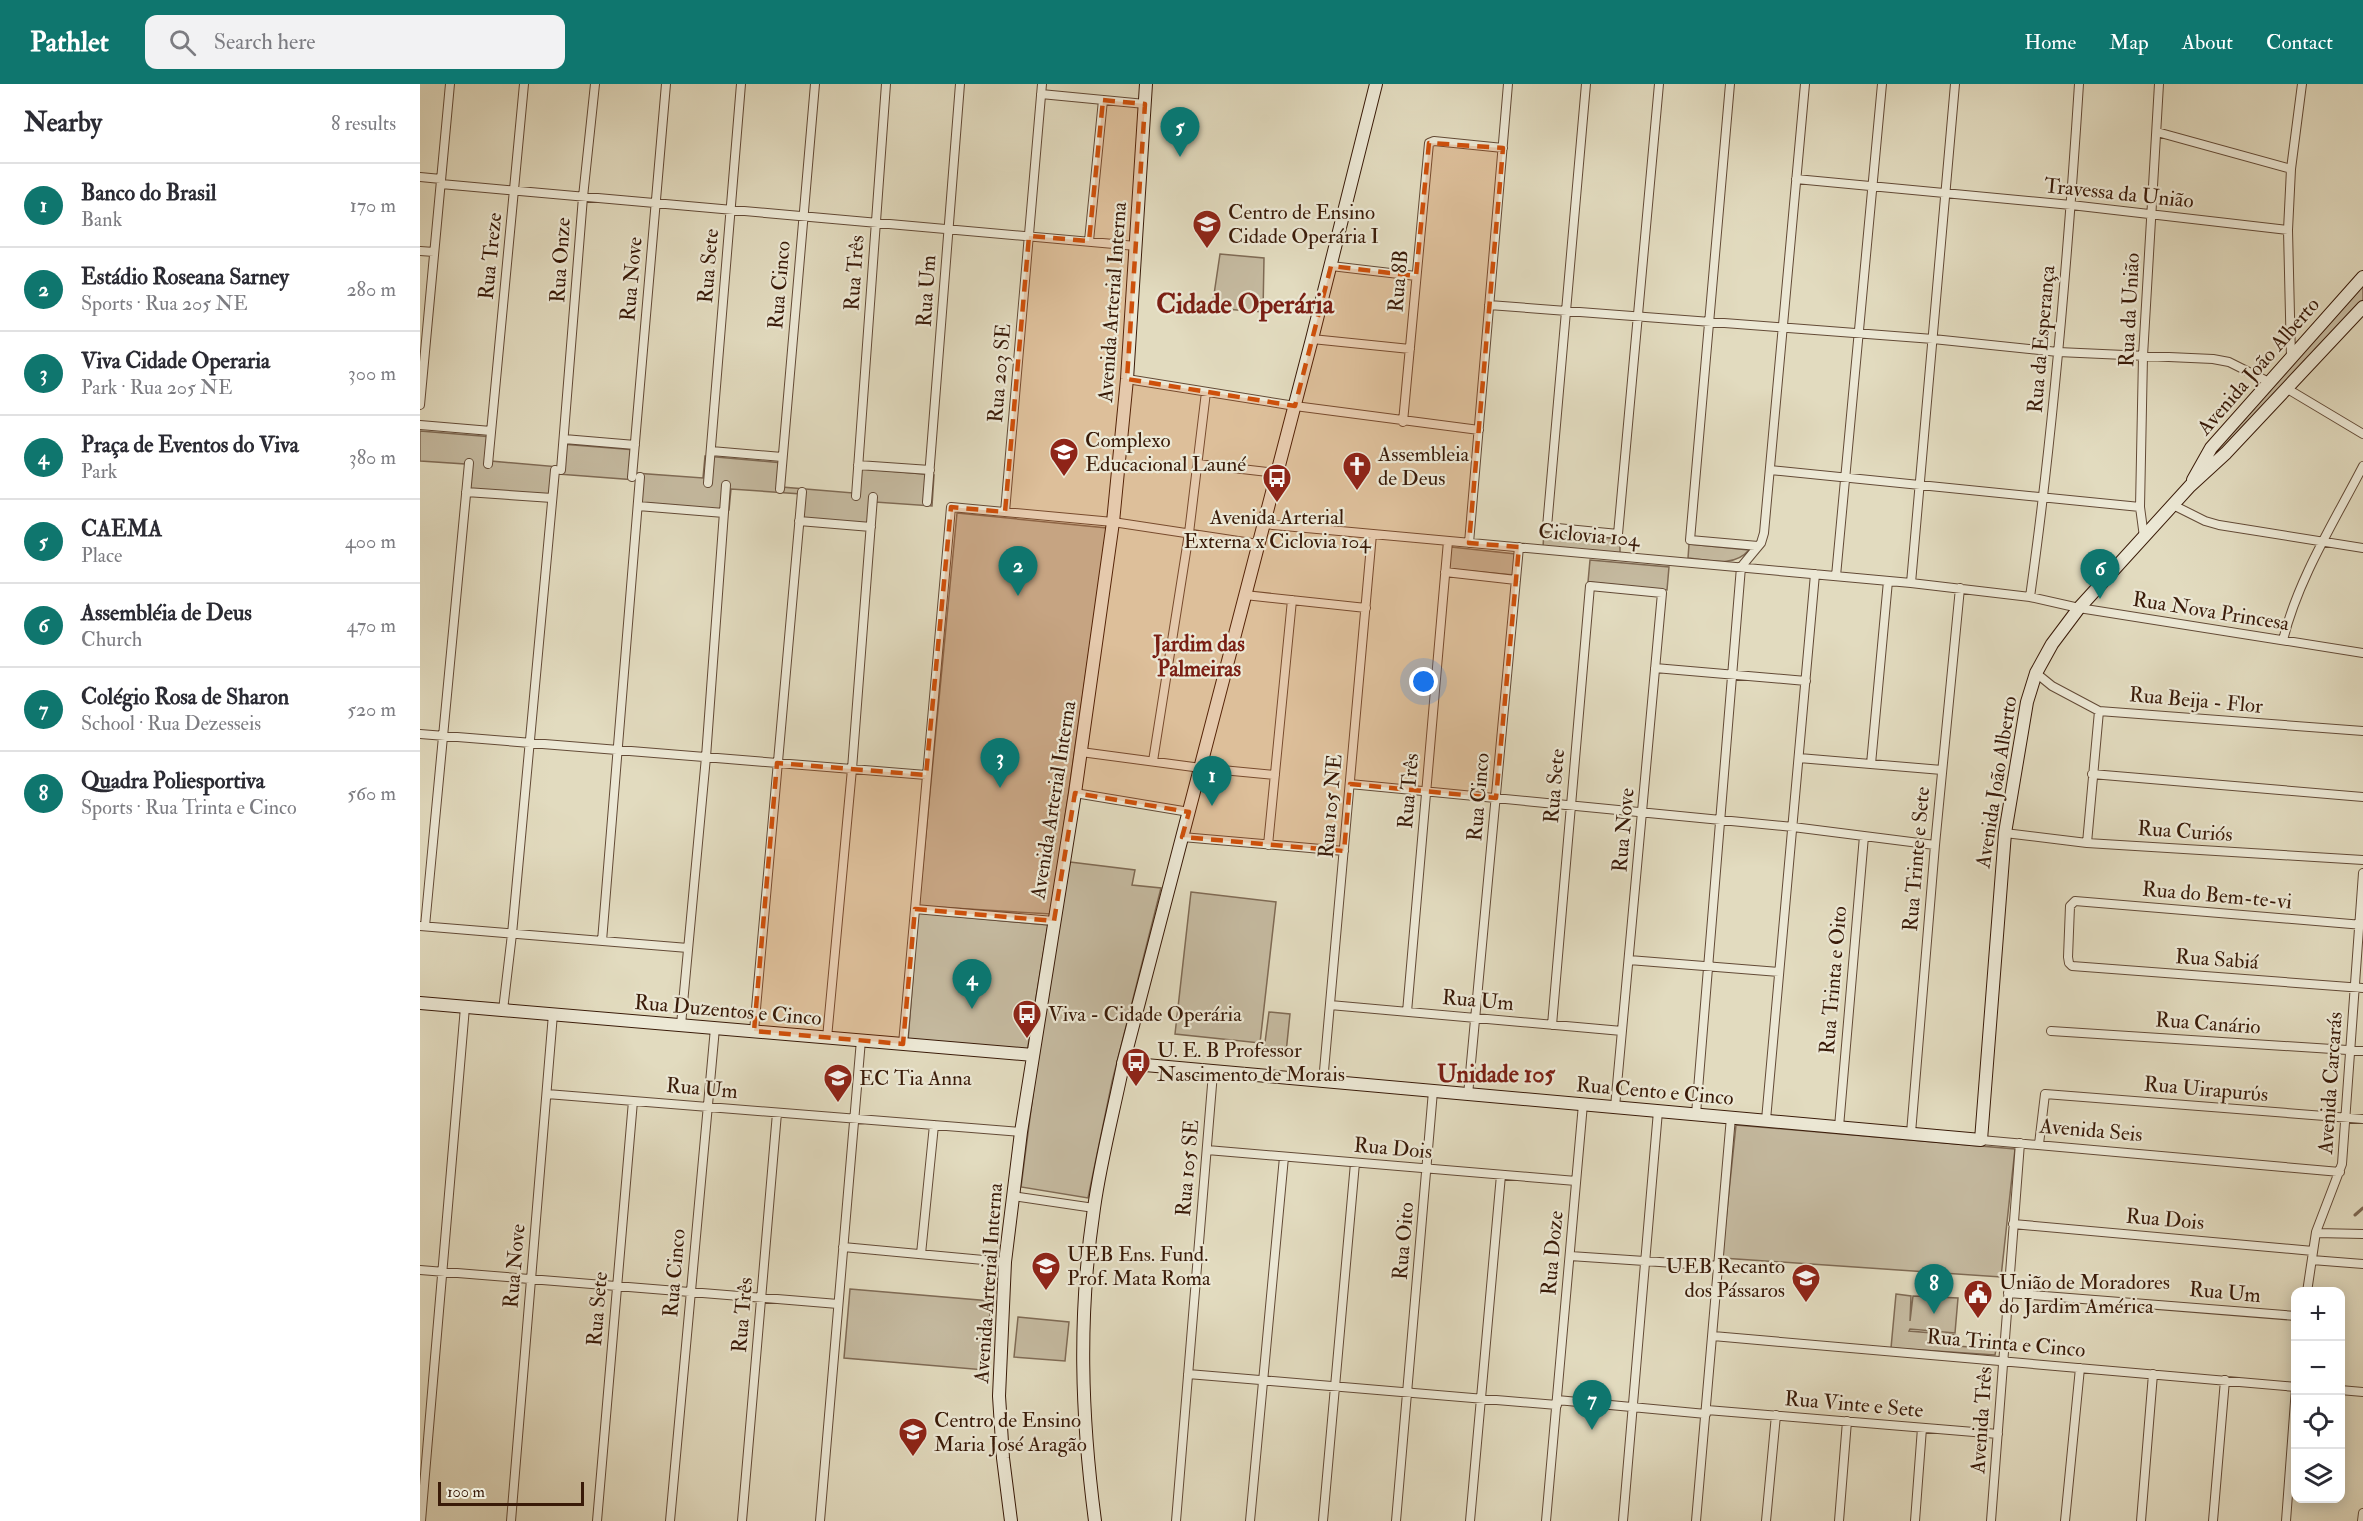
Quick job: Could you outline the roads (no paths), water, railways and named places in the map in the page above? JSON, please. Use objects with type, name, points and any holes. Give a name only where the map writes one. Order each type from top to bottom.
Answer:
[{"type":"main road","name":"Avenida Arterial Interna","points":[[1011,1521],[1003,1458],[999,1396],[1005,1262],[1021,1132],[1075,794],[1113,522],[1127,379],[1146,84]]},
{"type":"main road","points":[[1095,1521],[1083,1414],[1083,1317],[1094,1208],[1106,1140],[1123,1063],[1331,266],[1376,84]]},
{"type":"main road","name":"Avenida João Alberto","points":[[2190,486],[2211,448],[2363,277]]},
{"type":"main road","name":"Avenida João Alberto","points":[[1981,1140],[2005,833],[2027,702],[2036,673],[2052,644],[2079,608],[2190,486],[2226,453],[2363,308]]},
{"type":"main road","name":"Rua Duzentos e Cinco","points":[[420,1003],[1033,1055]]},
{"type":"main road","name":"Rua Cento e Cinco","points":[[1123,1063],[1213,1073],[1839,1126]]},
{"type":"main road","name":"Avenida Seis","points":[[1839,1126],[1981,1140]]},
{"type":"street","points":[[420,405],[422,352],[450,84]]},
{"type":"street","name":"Rua Treze","points":[[488,464],[524,84]]},
{"type":"street","name":"Rua Onze","points":[[552,498],[564,439],[583,197],[595,84]]},
{"type":"street","name":"Rua Nove","points":[[602,941],[638,506],[635,445],[666,84]]},
{"type":"street","name":"Rua Sete","points":[[708,483],[741,84]]},
{"type":"street","name":"Rua Cinco","points":[[780,489],[815,84]]},
{"type":"street","name":"Rua Três","points":[[856,496],[886,84]]},
{"type":"street","name":"Rua Um","points":[[927,502],[960,84]]},
{"type":"street","points":[[1469,543],[1508,84]]},
{"type":"street","points":[[1586,84],[1546,527],[1618,534],[1659,84]]},
{"type":"street","points":[[1730,84],[1690,540],[1758,546]]},
{"type":"street","points":[[1696,1114],[1741,567],[1758,546],[1764,533],[1805,84]]},
{"type":"street","points":[[1836,576],[1882,84]]},
{"type":"street","points":[[1911,583],[1955,84]]},
{"type":"street","name":"Rua da Esperança","points":[[2030,597],[2044,497],[2058,352],[2079,84]]},
{"type":"street","name":"Rua da União","points":[[2144,537],[2140,507],[2143,356],[2159,84]]},
{"type":"street","points":[[2291,358],[2288,230],[2291,169],[2302,84]]},
{"type":"street","points":[[1041,89],[1103,100],[1145,104]]},
{"type":"street","name":"Rua 203 SE","points":[[1005,512],[1041,89]]},
{"type":"street","points":[[1089,241],[1103,100]]},
{"type":"street","points":[[2157,132],[2291,169]]},
{"type":"street","name":"Rua 8B","points":[[1403,422],[1429,143],[1434,141],[1503,147]]},
{"type":"street","points":[[420,177],[477,188],[1136,246]]},
{"type":"street","name":"Travessa da União","points":[[1796,179],[2071,205],[2288,230]]},
{"type":"street","points":[[420,251],[434,252]]},
{"type":"street","points":[[1331,266],[1416,276]]},
{"type":"street","points":[[1489,305],[1933,339],[2058,352],[2213,359],[2229,362],[2269,382]]},
{"type":"street","points":[[1312,339],[1410,349]]},
{"type":"street","points":[[1127,379],[1403,422],[1479,430]]},
{"type":"street","points":[[2286,388],[2363,434]]},
{"type":"street","points":[[1153,762],[1190,533],[1206,392]]},
{"type":"street","points":[[420,425],[492,431]]},
{"type":"street","points":[[564,439],[635,445]]},
{"type":"street","points":[[711,452],[782,458]]},
{"type":"street","points":[[469,463],[444,736],[423,926],[688,948]]},
{"type":"street","points":[[1198,464],[1277,472]]},
{"type":"street","points":[[858,465],[930,470]]},
{"type":"street","points":[[2283,640],[2289,615],[2323,542],[2363,466]]},
{"type":"street","points":[[1770,470],[2140,507]]},
{"type":"street","points":[[681,1025],[706,757],[726,485]]},
{"type":"street","points":[[466,492],[552,498],[512,934],[502,1010]]},
{"type":"street","points":[[754,1031],[802,492]]},
{"type":"street","points":[[827,1038],[852,769],[873,497]]},
{"type":"street","points":[[2173,505],[2205,521],[2219,525],[2363,548]]},
{"type":"street","points":[[638,506],[724,513]]},
{"type":"street","points":[[903,1044],[951,507],[1113,522],[1258,544]]},
{"type":"street","points":[[799,521],[871,527]]},
{"type":"street","name":"Ciclovia 104","points":[[1263,524],[1911,583]]},
{"type":"street","name":"Rua 105 NE","points":[[1323,1082],[1372,534]]},
{"type":"street","name":"Rua Três","points":[[1407,1012],[1448,541]]},
{"type":"street","name":"Rua Cinco","points":[[1476,1018],[1519,547]]},
{"type":"street","points":[[1445,573],[1516,580]]},
{"type":"street","points":[[1766,1120],[1815,574]]},
{"type":"street","points":[[1871,764],[1888,581]]},
{"type":"street","name":"Rua Nova Princesa","points":[[1911,583],[2030,597],[2079,608],[2363,653]]},
{"type":"street","name":"Rua Sete","points":[[1552,1025],[1590,586],[1626,590]]},
{"type":"street","name":"Rua Trinte e Sete","points":[[1911,1133],[1935,844],[1960,588]]},
{"type":"street","name":"Rua Nove","points":[[1615,1107],[1662,593],[1626,590]]},
{"type":"street","points":[[1245,595],[1366,608]]},
{"type":"street","points":[[1268,845],[1292,600]]},
{"type":"street","points":[[1655,668],[1806,681]]},
{"type":"street","name":"Rua Beija - Flor","points":[[2036,673],[2052,686],[2099,711],[2363,731]]},
{"type":"street","points":[[2087,843],[2099,711]]},
{"type":"street","points":[[420,734],[926,775]]},
{"type":"street","points":[[1081,752],[1275,775]]},
{"type":"street","points":[[1799,758],[1942,770]]},
{"type":"street","points":[[2092,774],[2363,797]]},
{"type":"street","points":[[1350,784],[1793,827],[1935,844]]},
{"type":"street","points":[[1075,794],[1189,812]]},
{"type":"street","name":"Rua Curiós","points":[[2005,833],[2087,843],[2363,860]]},
{"type":"street","name":"Rua Trinta e Oito","points":[[1839,1126],[1864,836]]},
{"type":"street","points":[[1182,837],[1344,851]]},
{"type":"street","name":"Avenida Carcarás","points":[[2308,1287],[2316,1233],[2340,1172],[2359,987],[2363,873]]},
{"type":"street","name":"Rua do Bem-te-vi","points":[[2069,963],[2070,906],[2076,901],[2361,925]]},
{"type":"street","points":[[915,909],[1054,921]]},
{"type":"street","points":[[1629,960],[1779,972]]},
{"type":"street","name":"Rua Sabiá","points":[[2069,963],[2072,966],[2359,987]]},
{"type":"street","name":"Rua Um","points":[[1330,1005],[1622,1031]]},
{"type":"street","points":[[420,1521],[465,1007]]},
{"type":"street","name":"Rua Nove","points":[[511,1521],[553,1014]]},
{"type":"street","points":[[1468,1095],[1476,1018]]},
{"type":"street","name":"Rua Cinco","points":[[670,1521],[714,1028]]},
{"type":"street","name":"Rua Canário","points":[[2051,1031],[2363,1051]]},
{"type":"street","points":[[820,1521],[861,1041]]},
{"type":"street","name":"Rua 105 SE","points":[[1176,1521],[1213,1073]]},
{"type":"street","name":"Rua Oito","points":[[1396,1521],[1433,1092]]},
{"type":"street","name":"Rua Um","points":[[547,1094],[1021,1132]]},
{"type":"street","name":"Rua Uirapurύs","points":[[2039,1144],[2045,1094],[2363,1119]]},
{"type":"street","name":"Rua Sete","points":[[597,1521],[633,1101]]},
{"type":"street","name":"Rua Doze","points":[[1546,1521],[1583,1104]]},
{"type":"street","points":[[1623,1521],[1658,1111]]},
{"type":"street","name":"Rua Três","points":[[742,1521],[777,1113]]},
{"type":"street","points":[[1696,1521],[1731,1117]]},
{"type":"street","points":[[921,1254],[934,1125]]},
{"type":"street","name":"Avenida Seis","points":[[1981,1140],[2340,1172]]},
{"type":"street","name":"Avenida Três","points":[[1991,1521],[2020,1143]]},
{"type":"street","name":"Rua Dois","points":[[1206,1150],[1576,1181]]},
{"type":"street","points":[[1250,1521],[1284,1156]]},
{"type":"street","points":[[1323,1521],[1355,1163]]},
{"type":"street","points":[[1470,1521],[1501,1175]]},
{"type":"street","points":[[1013,1196],[1094,1208]]},
{"type":"street","name":"Rua Dois","points":[[2013,1224],[2312,1255],[2363,1264]]},
{"type":"street","points":[[2316,1233],[2363,1234]]},
{"type":"street","points":[[843,1247],[1005,1262]]},
{"type":"street","points":[[1570,1256],[1719,1266]]},
{"type":"street","points":[[420,1270],[838,1304]]},
{"type":"street","name":"Rua Um","points":[[2008,1293],[2291,1316]]},
{"type":"street","name":"Rua Trinta e Cinco","points":[[1713,1336],[2291,1387]]},
{"type":"street","points":[[2065,1521],[2080,1368]]},
{"type":"street","points":[[1188,1374],[1519,1402],[1557,1403]]},
{"type":"street","points":[[2141,1521],[2153,1374]]},
{"type":"street","points":[[2213,1521],[2225,1380]]},
{"type":"street","points":[[2345,1390],[2363,1392]]},
{"type":"street","points":[[2286,1521],[2294,1395]]},
{"type":"street","name":"Rua Vinte e Sete","points":[[1557,1403],[1776,1415],[1998,1434]]},
{"type":"street","points":[[1766,1521],[1776,1415]]},
{"type":"street","points":[[1839,1521],[1847,1421]]},
{"type":"street","points":[[1915,1521],[1922,1428]]},
{"type":"street","points":[[2362,1521],[2363,1513]]},
{"type":"waterway","points":[[2355,1215],[2363,1208]]},
{"type":"place","name":"CAEMA","points":[[1180,157]]},
{"type":"place","name":"Centro de Ensino Cidade Operária I","points":[[1207,250]]},
{"type":"place","name":"Complexo Educacional Launé","points":[[1064,478]]},
{"type":"place","name":"Assembleia de Deus","points":[[1357,492]]},
{"type":"place","name":"Avenida Arterial Externa x Ciclovia 104","points":[[1277,504]]},
{"type":"place","name":"Estádio Roseana Sarney","points":[[1018,596]]},
{"type":"place","name":"Assembléia de Deus","points":[[2100,599]]},
{"type":"place","name":"Viva Cidade Operaria","points":[[1000,788]]},
{"type":"place","name":"Banco do Brasil","points":[[1212,806]]},
{"type":"place","name":"Praça de Eventos do Viva","points":[[972,1009]]},
{"type":"place","name":"Viva - Cidade Operária","points":[[1027,1040]]},
{"type":"place","name":"U. E. B Professor Nascimento de Morais","points":[[1136,1088]]},
{"type":"place","name":"EC Tia Anna","points":[[838,1104]]},
{"type":"place","name":"UEB Ens. Fund. Prof. Mata Roma","points":[[1046,1292]]},
{"type":"place","name":"UEB Recanto dos Pássaros","points":[[1806,1304]]},
{"type":"place","name":"Quadra Poliesportiva","points":[[1934,1314]]},
{"type":"place","name":"União de Moradores do Jardim América","points":[[1978,1320]]},
{"type":"place","name":"Colégio Rosa de Sharon","points":[[1592,1430]]},
{"type":"place","name":"Centro de Ensino Maria José Aragão","points":[[913,1458]]},
{"type":"district","name":"Cidade Operária","points":[[1245,304]]},
{"type":"district","name":"Jardim das Palmeiras","points":[[1199,656]]},
{"type":"district","name":"Unidade 105","points":[[1496,1074]]}]
